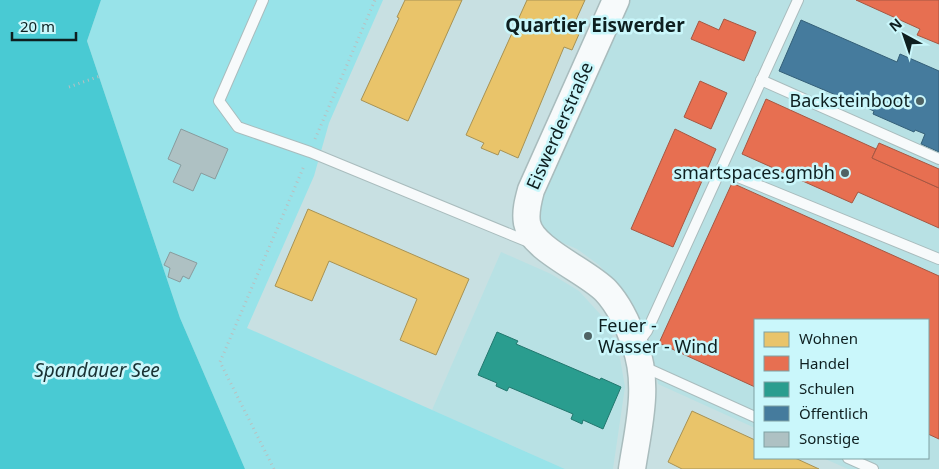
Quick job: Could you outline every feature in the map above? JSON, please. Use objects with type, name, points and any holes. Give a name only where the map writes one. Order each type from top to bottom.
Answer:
[{"type":"street","name":"Eiswerderstraße","points":[[616,0],[531,190],[526,208],[527,225],[533,237],[545,249],[590,277],[607,292],[624,318],[638,356],[643,378],[642,405],[632,469]]},
{"type":"lane","name":"Eiswerderstraße","points":[[263,0],[219,101],[238,127],[310,152],[545,249]]},
{"type":"lane","points":[[754,416],[638,356],[646,331],[798,0]]},
{"type":"lane","points":[[761,80],[939,159]]},
{"type":"lane","points":[[721,170],[939,259]]},
{"type":"lane","points":[[850,459],[873,469]]},
{"type":"path","points":[[274,469],[220,362],[375,0]]},
{"type":"path","points":[[69,87],[100,76]]},
{"type":"shaded area","points":[[101,0],[383,0],[329,123],[314,176],[247,328],[565,469],[245,469],[180,318],[87,41]]},
{"type":"shaded area","points":[[630,0],[939,0],[939,469],[848,469],[825,459],[929,459],[929,319],[754,319],[754,428],[658,384],[650,340],[630,299],[599,265],[577,249],[549,237],[538,225],[538,210]]},
{"type":"shaded area","points":[[501,252],[551,274],[579,291],[600,314],[611,332],[620,358],[625,387],[613,469],[565,469],[432,410]]},
{"type":"water","name":"Spandauer See","points":[[0,0],[101,0],[87,41],[180,318],[245,469],[0,469]]},
{"type":"building: Wohnen","points":[[405,0],[462,0],[408,121],[361,100],[399,18],[397,17]]},
{"type":"building: Wohnen","points":[[527,0],[585,0],[575,22],[583,25],[572,50],[564,47],[518,158],[500,150],[498,155],[481,148],[484,143],[466,135]]},
{"type":"building: Wohnen","points":[[308,209],[469,279],[436,355],[400,340],[417,299],[329,261],[312,301],[275,286]]},
{"type":"building: Wohnen","points":[[692,411],[754,440],[754,459],[797,459],[819,469],[682,469],[668,462]]},
{"type":"building: Handel","points":[[856,0],[939,0],[939,44],[917,35],[920,29]]},
{"type":"building: Handel","points":[[724,19],[756,32],[744,61],[691,39],[699,21],[719,30]]},
{"type":"building: Handel","points":[[700,81],[727,93],[711,129],[684,117]]},
{"type":"building: Handel","name":"smartspaces.gmbh","points":[[766,99],[876,149],[872,158],[939,188],[939,228],[858,192],[852,203],[742,154]]},
{"type":"building: Handel","points":[[675,129],[716,149],[673,247],[631,229]]},
{"type":"building: Handel","points":[[879,143],[939,169],[939,188],[872,158]]},
{"type":"building: Handel","points":[[732,183],[939,276],[939,439],[929,434],[929,319],[754,319],[754,387],[659,343]]},
{"type":"building: Schulen","points":[[497,332],[518,341],[516,344],[621,387],[603,429],[583,420],[582,424],[571,419],[573,414],[509,387],[507,391],[496,386],[497,383],[478,375]]},
{"type":"building: Öffentlich","points":[[801,20],[897,62],[900,54],[939,71],[939,152],[921,144],[925,134],[915,130],[914,132],[873,114],[874,111],[779,71]]},
{"type":"building: Sonstige","points":[[181,129],[228,149],[215,179],[201,173],[193,191],[173,182],[181,165],[168,159]]},
{"type":"building: Sonstige","points":[[170,252],[197,263],[189,279],[183,276],[180,282],[168,277],[170,268],[164,265]]},
{"type":"place","name":"Backsteinboot","points":[[920,101]]},
{"type":"place","name":"smartspaces.gmbh","points":[[845,173]]},
{"type":"place","name":"Feuer - Wasser - Wind","points":[[588,336]]},
{"type":"district","name":"Quartier Eiswerder","points":[[595,25]]}]
